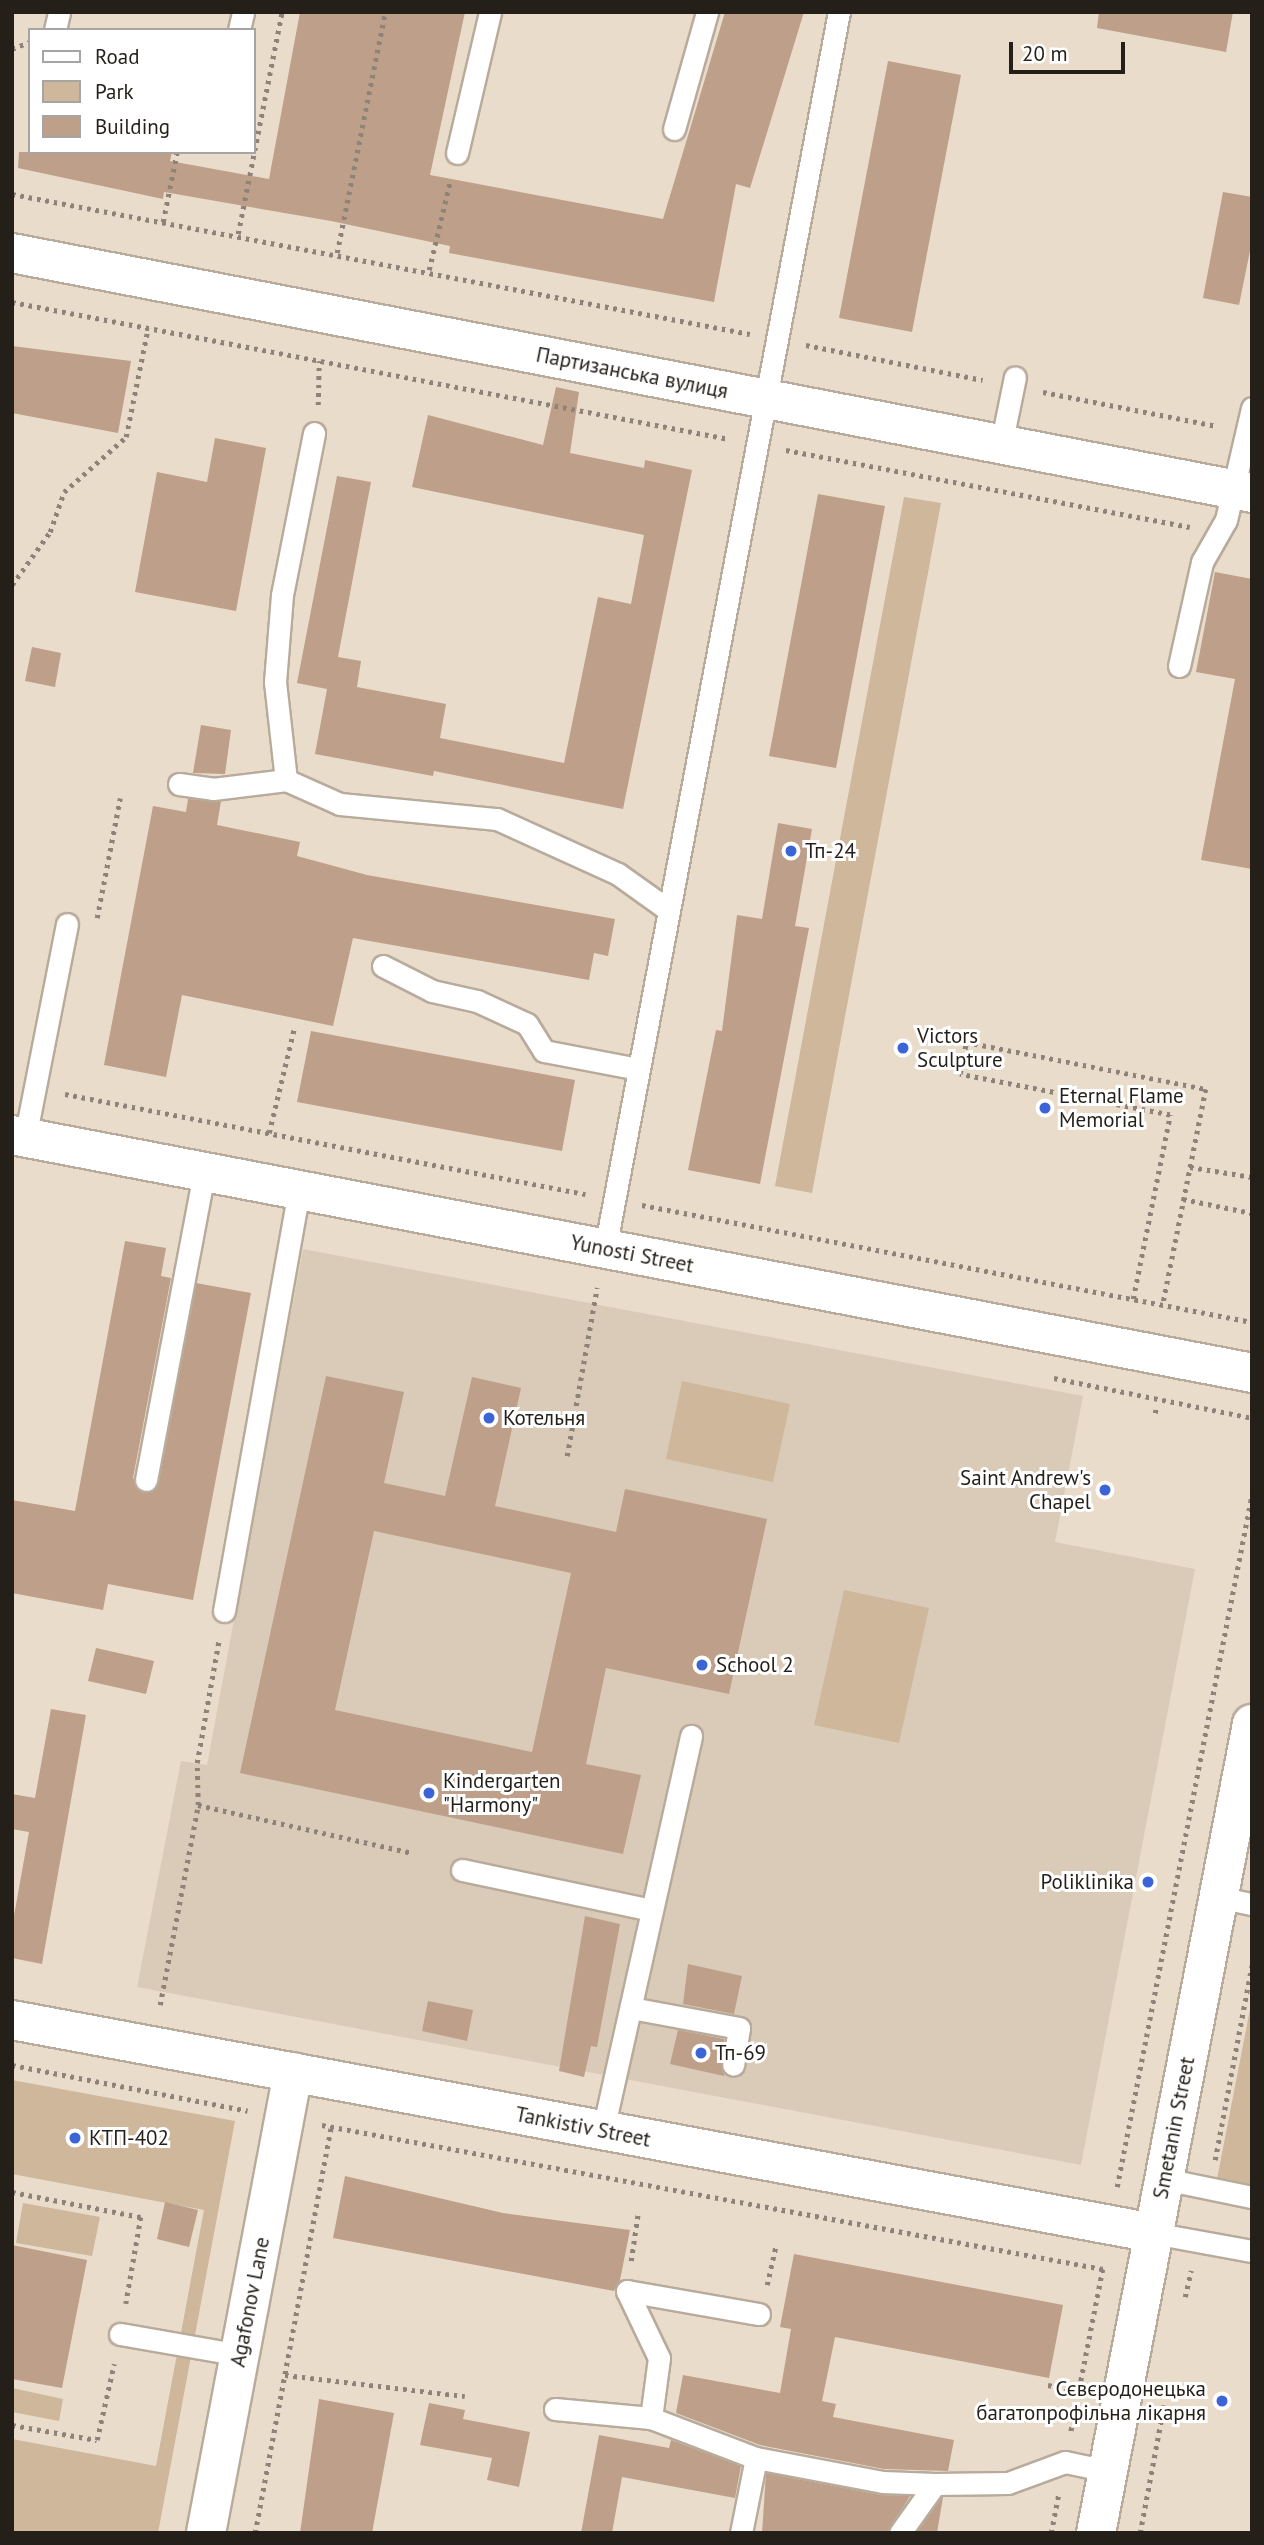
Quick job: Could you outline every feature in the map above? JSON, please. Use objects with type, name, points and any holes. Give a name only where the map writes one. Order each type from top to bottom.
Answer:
[{"type":"street","name":"Партизанська вулиця","points":[[12,253],[1242,491]]},
{"type":"street","name":"Yunosti Street","points":[[17,1143],[204,1172],[1252,1373]]},
{"type":"street","name":"Smetanin Street","points":[[1096,2533],[1164,2179],[1235,1901],[1252,1724]]},
{"type":"street","name":"Tankistiv Street","points":[[12,2020],[1153,2233]]},
{"type":"street","name":"Agafonov Lane","points":[[206,2533],[293,2072]]},
{"type":"lane","points":[[457,153],[490,12]]},
{"type":"lane","points":[[674,129],[707,12]]},
{"type":"lane","points":[[605,1249],[667,909],[765,399],[779,340],[839,12]]},
{"type":"lane","points":[[1001,444],[1014,382]]},
{"type":"lane","points":[[1179,666],[1202,562],[1242,491],[1252,408]]},
{"type":"lane","points":[[286,780],[275,682],[282,595],[314,433]]},
{"type":"lane","points":[[179,785],[213,789],[286,780],[340,804],[497,820],[618,874],[667,909]]},
{"type":"lane","points":[[17,1143],[67,924]]},
{"type":"lane","points":[[383,966],[432,991],[477,1001],[527,1024],[544,1051],[638,1069]]},
{"type":"lane","points":[[146,1480],[204,1172]]},
{"type":"lane","points":[[224,1611],[299,1190]]},
{"type":"lane","points":[[603,2130],[691,1736]]},
{"type":"lane","points":[[462,1870],[652,1910]]},
{"type":"lane","points":[[631,2008],[739,2028],[733,2066]]},
{"type":"lane","points":[[1164,2179],[1252,2197]]},
{"type":"lane","points":[[1153,2233],[1252,2251]]},
{"type":"lane","points":[[627,2291],[759,2314]]},
{"type":"lane","points":[[627,2291],[659,2358],[651,2418]]},
{"type":"lane","points":[[120,2334],[240,2355]]},
{"type":"lane","points":[[555,2409],[651,2418],[756,2458],[883,2482],[1008,2483],[1065,2462],[1108,2470]]},
{"type":"lane","points":[[741,2533],[756,2458]]},
{"type":"lane","points":[[900,2533],[934,2484]]},
{"type":"path","points":[[256,143],[282,12]]},
{"type":"path","points":[[337,253],[385,12]]},
{"type":"path","points":[[12,49],[28,42]]},
{"type":"path","points":[[429,270],[457,153]]},
{"type":"path","points":[[163,222],[177,154]]},
{"type":"path","points":[[238,234],[254,154]]},
{"type":"path","points":[[12,194],[238,234],[779,340],[1014,382],[1247,432]]},
{"type":"path","points":[[12,302],[756,445],[1099,507]]},
{"type":"path","points":[[12,585],[50,531],[64,492],[126,437],[148,328]]},
{"type":"path","points":[[314,433],[319,361]]},
{"type":"path","points":[[269,1133],[294,1029]]},
{"type":"path","points":[[1133,1299],[1170,1115],[960,1074],[966,1042],[1206,1089],[1163,1305]]},
{"type":"path","points":[[1190,1167],[1252,1177]]},
{"type":"path","points":[[1184,1199],[1252,1213]]},
{"type":"path","points":[[567,1456],[605,1249]]},
{"type":"path","points":[[160,2005],[198,1804],[197,1763],[224,1611]]},
{"type":"path","points":[[198,1804],[413,1853]]},
{"type":"path","points":[[12,2064],[248,2111]]},
{"type":"path","points":[[255,2533],[331,2127],[1103,2269],[1051,2533]]},
{"type":"path","points":[[12,2192],[141,2217]]},
{"type":"path","points":[[627,2291],[638,2213]]},
{"type":"path","points":[[759,2314],[776,2245]]},
{"type":"path","points":[[285,2375],[465,2396]]},
{"type":"path","points":[[1048,2385],[1079,2391]]},
{"type":"shaded area","name":"School 2","points":[[303,1249],[1083,1396],[1055,1542],[1195,1569],[1081,2165],[137,1987],[181,1761],[207,1765]]},
{"type":"green space","points":[[904,497],[941,503],[812,1193],[775,1186]]},
{"type":"green space","points":[[682,1381],[790,1404],[773,1482],[666,1459]]},
{"type":"green space","points":[[844,1590],[929,1608],[899,1743],[814,1725]]},
{"type":"green space","points":[[1252,1999],[1252,2186],[1217,2179]]},
{"type":"green space","points":[[12,2080],[235,2121],[158,2533],[12,2533],[12,2439],[156,2466],[204,2210],[12,2174]]},
{"type":"green space","points":[[23,2203],[100,2217],[92,2256],[16,2243]]},
{"type":"green space","points":[[12,2388],[63,2399],[59,2421],[12,2412]]},
{"type":"building","points":[[300,12],[465,12],[430,175],[663,219],[725,12],[804,12],[750,188],[736,184],[714,302],[449,253],[450,246],[331,221],[164,192],[163,199],[18,168],[19,152],[172,154],[170,161],[269,179]]},
{"type":"building","points":[[1099,12],[1233,12],[1226,52],[1097,28]]},
{"type":"building","points":[[888,61],[961,75],[912,332],[839,318]]},
{"type":"building","points":[[1223,192],[1252,197],[1252,241],[1239,305],[1203,298]]},
{"type":"building","points":[[12,346],[131,361],[118,433],[12,413]]},
{"type":"building","points":[[556,387],[579,392],[570,453],[644,468],[645,460],[692,470],[623,809],[434,771],[433,776],[315,754],[327,689],[297,683],[337,476],[371,482],[338,657],[361,661],[357,687],[446,704],[440,738],[564,763],[598,597],[631,604],[644,535],[412,487],[428,415],[543,445]]},
{"type":"building","points":[[215,438],[266,448],[236,611],[135,592],[157,472],[207,482]]},
{"type":"building","points":[[818,494],[885,506],[836,768],[769,756]]},
{"type":"building","points":[[1215,572],[1252,579],[1252,869],[1201,860],[1235,679],[1196,672]]},
{"type":"building","points":[[32,647],[61,653],[55,687],[25,681]]},
{"type":"building","points":[[201,725],[231,730],[225,774],[193,773]]},
{"type":"building","points":[[188,799],[221,801],[217,825],[300,842],[297,856],[367,875],[615,919],[608,956],[594,953],[589,980],[353,938],[333,1026],[182,995],[166,1077],[104,1065],[153,806],[186,812]]},
{"type":"building","points":[[778,823],[812,829],[795,926],[809,928],[760,1184],[688,1170],[716,1030],[722,1031],[737,915],[762,919]]},
{"type":"building","points":[[311,1031],[575,1080],[562,1151],[297,1102]]},
{"type":"building","points":[[125,1241],[166,1248],[161,1276],[171,1278],[133,1478],[143,1493],[159,1482],[196,1283],[251,1293],[193,1600],[108,1584],[103,1610],[12,1593],[12,1500],[75,1511]]},
{"type":"building","points":[[326,1376],[404,1392],[384,1483],[445,1496],[472,1377],[521,1388],[495,1506],[616,1532],[625,1489],[767,1519],[729,1694],[606,1668],[586,1764],[641,1775],[623,1854],[240,1773]],"holes":[[[374,1531],[571,1573],[532,1752],[335,1710]]]},
{"type":"building","points":[[96,1648],[154,1661],[146,1694],[88,1681]]},
{"type":"building","points":[[51,1709],[86,1715],[42,1964],[12,1958],[12,1927],[29,1832],[12,1829],[12,1794],[35,1798]]},
{"type":"building","points":[[585,1916],[620,1924],[597,2047],[591,2046],[584,2077],[559,2071]]},
{"type":"building","points":[[688,1964],[742,1976],[734,2014],[683,2004]]},
{"type":"building","points":[[428,2001],[473,2010],[467,2041],[422,2031]]},
{"type":"building","name":"Тп-69","points":[[678,2030],[724,2039],[724,2076],[670,2064]]},
{"type":"building","points":[[345,2176],[503,2213],[630,2230],[620,2280],[614,2291],[333,2238]]},
{"type":"building","points":[[165,2202],[198,2210],[189,2247],[157,2239]]},
{"type":"building","points":[[12,2245],[87,2260],[62,2388],[12,2379]]},
{"type":"building","points":[[794,2254],[1063,2305],[1049,2378],[835,2337],[822,2401],[836,2404],[833,2417],[954,2440],[948,2471],[884,2469],[760,2445],[676,2413],[683,2375],[780,2393],[791,2329],[780,2327]]},
{"type":"building","points":[[319,2399],[394,2413],[372,2533],[300,2533]]},
{"type":"building","points":[[429,2403],[465,2410],[463,2419],[530,2432],[519,2487],[487,2480],[492,2458],[420,2445]]},
{"type":"building","points":[[599,2435],[669,2448],[671,2440],[741,2466],[735,2498],[622,2477],[612,2533],[581,2533]]},
{"type":"building","points":[[766,2473],[881,2495],[910,2496],[887,2533],[762,2533]]},
{"type":"building","points":[[942,2497],[937,2533],[916,2533]]},
{"type":"place","name":"Тп-24","points":[[791,851]]},
{"type":"place","name":"Victors Sculpture","points":[[903,1048]]},
{"type":"place","name":"Eternal Flame Memorial","points":[[1045,1108]]},
{"type":"place","name":"Котельня","points":[[489,1418]]},
{"type":"place","name":"Saint Andrew's Chapel","points":[[1105,1490]]},
{"type":"place","name":"School 2","points":[[702,1665]]},
{"type":"place","name":"Kindergarten \"Harmony\"","points":[[429,1793]]},
{"type":"place","name":"Poliklinika","points":[[1148,1882]]},
{"type":"place","name":"Тп-69","points":[[701,2053]]},
{"type":"place","name":"КТП-402","points":[[75,2138]]},
{"type":"place","name":"Сєвєродонецька багатопрофільна лікарня","points":[[1222,2401]]}]
